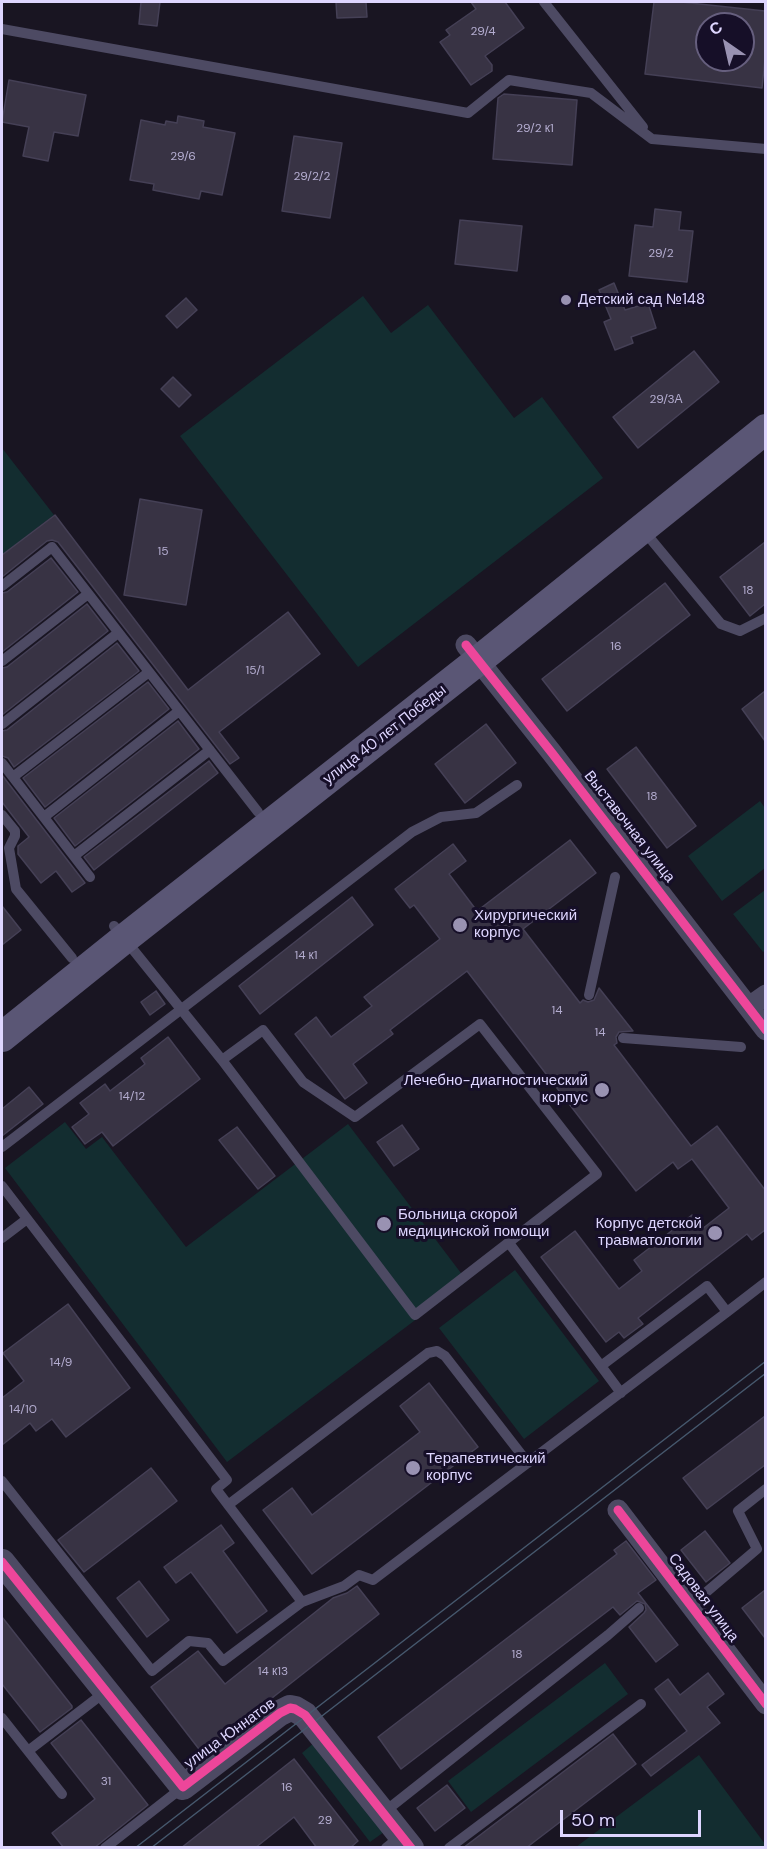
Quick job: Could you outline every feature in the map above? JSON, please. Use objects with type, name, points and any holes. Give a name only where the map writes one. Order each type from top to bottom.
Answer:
[{"type":"main road","name":"улица 40 лет Победы","points":[[2,1014],[72,958],[119,932],[473,653],[765,406]]},
{"type":"main road","name":"улица 40 лет Победы","points":[[2,1037],[258,812],[642,528],[765,429]]},
{"type":"street","name":"Выставочная улица","points":[[473,653],[574,780],[757,1001],[765,1030]]},
{"type":"street","name":"Садовая улица","points":[[618,1510],[765,1704]]},
{"type":"street","name":"улица Юннатов","points":[[2,1562],[183,1787],[280,1713],[290,1708],[295,1709],[305,1715],[383,1813],[400,1844]]},
{"type":"lane","points":[[544,2],[652,139]]},
{"type":"lane","points":[[2,29],[468,113],[509,80],[591,93],[652,139],[765,149]]},
{"type":"lane","points":[[642,528],[721,624],[740,631],[765,618]]},
{"type":"lane","points":[[2,586],[51,547],[258,812]]},
{"type":"lane","points":[[2,661],[88,594]]},
{"type":"lane","points":[[2,724],[118,633]]},
{"type":"lane","points":[[13,777],[149,672]]},
{"type":"lane","points":[[44,817],[179,711]]},
{"type":"lane","points":[[74,856],[210,750]]},
{"type":"lane","points":[[2,763],[90,877]]},
{"type":"lane","points":[[2,1146],[412,832],[441,817],[476,813],[517,785]]},
{"type":"lane","points":[[2,815],[15,831],[9,848],[16,889],[72,958]]},
{"type":"lane","points":[[589,995],[615,877]]},
{"type":"lane","points":[[119,932],[222,1060],[415,1315],[597,1174],[480,1024],[355,1118],[303,1082],[263,1030],[222,1060]]},
{"type":"lane","points":[[623,1038],[741,1047]]},
{"type":"lane","points":[[2,1186],[227,1480],[216,1489],[302,1602]]},
{"type":"lane","points":[[2,1238],[27,1219]]},
{"type":"lane","points":[[509,1243],[621,1393]]},
{"type":"lane","points":[[2,1481],[152,1671],[189,1641],[208,1643],[223,1661],[302,1602],[344,1586],[359,1575],[373,1580],[765,1282]]},
{"type":"lane","points":[[601,1366],[707,1286],[727,1312]]},
{"type":"lane","points":[[228,1505],[428,1353],[437,1351],[445,1356],[528,1463]]},
{"type":"lane","points":[[690,1606],[758,1549],[738,1511],[765,1489]]},
{"type":"lane","points":[[383,1813],[590,1650],[639,1608]]},
{"type":"lane","points":[[28,1751],[105,1692]]},
{"type":"lane","points":[[449,1848],[641,1704]]},
{"type":"lane","points":[[2,1718],[62,1794]]},
{"type":"lane","points":[[105,1848],[183,1787]]},
{"type":"green space","points":[[363,296],[391,333],[428,305],[514,418],[542,397],[603,478],[358,667],[180,436]]},
{"type":"green space","points":[[2,448],[54,515],[2,555]]},
{"type":"green space","points":[[760,801],[765,808],[765,868],[722,901],[688,856]]},
{"type":"green space","points":[[765,890],[766,950],[763,952],[733,914]]},
{"type":"green space","points":[[65,1122],[86,1149],[102,1137],[186,1247],[348,1124],[467,1281],[227,1462],[5,1168]]},
{"type":"green space","points":[[515,1270],[599,1381],[524,1439],[439,1328]]},
{"type":"green space","points":[[605,1663],[628,1694],[471,1812],[448,1781]]},
{"type":"green space","points":[[315,1742],[384,1832],[370,1842],[302,1753]]},
{"type":"green space","points":[[699,1755],[765,1847],[576,1847]]},
{"type":"building","points":[[141,2],[160,2],[157,26],[139,24]]},
{"type":"building","points":[[336,2],[366,2],[367,17],[337,18]]},
{"type":"building","points":[[471,2],[505,2],[524,28],[485,56],[492,65],[492,71],[471,85],[440,42],[450,35],[446,30],[476,9]]},
{"type":"building","points":[[654,2],[681,2],[765,11],[765,59],[762,88],[645,74]]},
{"type":"building","points":[[9,80],[86,95],[78,136],[54,132],[48,161],[23,156],[29,127],[2,122]]},
{"type":"building","points":[[504,94],[577,100],[572,165],[493,159],[498,98]]},
{"type":"building","points":[[178,116],[204,121],[203,127],[235,133],[222,195],[201,191],[199,199],[153,190],[154,184],[130,180],[141,120],[165,125],[166,121],[177,123]]},
{"type":"building","points":[[294,136],[342,143],[330,218],[282,211]]},
{"type":"building","points":[[655,209],[681,212],[679,230],[693,231],[687,282],[629,276],[635,225],[653,227]]},
{"type":"building","points":[[460,220],[522,226],[517,271],[455,264]]},
{"type":"building","points":[[614,283],[625,310],[648,303],[656,328],[631,337],[633,343],[615,350],[604,322],[611,319],[599,290]]},
{"type":"building","points":[[186,298],[197,310],[177,328],[166,316]]},
{"type":"building","points":[[694,351],[719,382],[638,448],[613,417]]},
{"type":"building","points":[[173,377],[191,395],[179,407],[161,389]]},
{"type":"building","points":[[140,499],[202,510],[186,605],[124,595]]},
{"type":"building","points":[[55,515],[188,690],[288,612],[320,654],[219,732],[239,758],[230,764],[58,542],[47,541],[2,577],[2,555]]},
{"type":"building","points":[[765,542],[765,604],[750,616],[720,577]]},
{"type":"building","points":[[51,558],[78,592],[2,652],[2,593],[7,592]]},
{"type":"building","points":[[665,583],[690,615],[567,711],[542,679]]},
{"type":"building","points":[[87,604],[108,631],[2,715],[2,668],[7,667]]},
{"type":"building","points":[[117,643],[139,671],[14,767],[8,758],[2,756],[2,731],[7,730]]},
{"type":"building","points":[[148,682],[169,709],[45,807],[23,778]]},
{"type":"building","points":[[765,691],[765,741],[742,709]]},
{"type":"building","points":[[178,721],[199,749],[75,846],[54,818]]},
{"type":"building","points":[[486,724],[516,763],[465,803],[435,764]]},
{"type":"building","points":[[636,747],[696,826],[667,848],[607,769]]},
{"type":"building","points":[[209,761],[218,773],[94,870],[84,857]]},
{"type":"building","points":[[2,775],[85,883],[72,892],[56,871],[41,883],[18,854],[18,846],[29,837],[2,802]]},
{"type":"building","points":[[570,840],[596,873],[523,929],[580,1003],[583,1000],[588,1002],[594,1000],[599,988],[633,1031],[619,1032],[616,1037],[617,1043],[614,1045],[691,1146],[717,1126],[765,1190],[765,1230],[752,1240],[747,1234],[696,1273],[638,1318],[643,1324],[624,1338],[619,1332],[606,1342],[541,1257],[575,1231],[619,1289],[642,1271],[634,1260],[692,1215],[702,1229],[729,1208],[692,1159],[678,1169],[673,1162],[636,1191],[467,971],[390,1030],[393,1034],[353,1064],[367,1083],[345,1099],[295,1034],[316,1017],[331,1037],[372,1006],[364,997],[440,939],[414,905],[410,908],[395,889],[453,844],[466,861],[449,874],[477,911]]},
{"type":"building","points":[[352,897],[373,925],[260,1014],[239,986]]},
{"type":"building","points":[[2,906],[21,930],[2,945]]},
{"type":"building","points":[[156,991],[165,1004],[150,1015],[141,1002]]},
{"type":"building","points":[[168,1037],[200,1079],[113,1146],[102,1132],[85,1144],[72,1127],[89,1114],[80,1103],[105,1084],[110,1091],[145,1064],[141,1058]]},
{"type":"building","points":[[29,1087],[43,1104],[2,1136],[2,1109]]},
{"type":"building","points":[[402,1125],[419,1149],[394,1166],[377,1142]]},
{"type":"building","points":[[237,1127],[275,1176],[258,1189],[219,1140]]},
{"type":"building","points":[[68,1304],[130,1388],[66,1437],[52,1419],[36,1431],[30,1423],[2,1445],[2,1398],[24,1381],[3,1353]]},
{"type":"building","name":"Терапевтический корпус","points":[[429,1383],[478,1447],[312,1574],[263,1510],[292,1488],[312,1515],[420,1432],[400,1406]]},
{"type":"building","points":[[765,1416],[765,1465],[707,1509],[683,1478]]},
{"type":"building","points":[[151,1468],[177,1501],[84,1572],[58,1540]]},
{"type":"building","points":[[221,1525],[234,1543],[223,1551],[267,1611],[237,1633],[191,1572],[176,1583],[164,1567]]},
{"type":"building","points":[[705,1531],[730,1563],[706,1582],[681,1550]]},
{"type":"building","points":[[626,1541],[656,1580],[638,1593],[678,1645],[656,1662],[629,1627],[644,1613],[645,1604],[637,1601],[620,1615],[613,1607],[401,1769],[378,1737],[617,1554],[614,1550]]},
{"type":"building","points":[[139,1581],[169,1620],[147,1637],[117,1598]]},
{"type":"building","points":[[357,1586],[379,1614],[202,1753],[151,1687],[198,1651],[225,1684],[333,1598]]},
{"type":"building","points":[[765,1590],[765,1638],[742,1608]]},
{"type":"building","points":[[2,1617],[72,1706],[40,1732],[2,1684]]},
{"type":"building","points":[[708,1673],[724,1694],[707,1707],[720,1723],[651,1776],[642,1765],[687,1731],[655,1689],[668,1679],[680,1695]]},
{"type":"building","points":[[81,1720],[148,1805],[94,1848],[64,1848],[52,1833],[95,1799],[51,1743]]},
{"type":"building","points":[[613,1734],[636,1764],[526,1848],[463,1848]]},
{"type":"building","points":[[294,1759],[358,1841],[350,1848],[317,1848],[294,1817],[255,1848],[181,1848]]},
{"type":"building","points":[[447,1785],[465,1808],[435,1831],[417,1808]]},
{"type":"tram line","points":[[135,1848],[766,1361]]},
{"type":"tram line","points":[[151,1848],[766,1373]]},
{"type":"cycle path","points":[[466,645],[766,1030]]},
{"type":"cycle path","points":[[618,1510],[766,1704]]},
{"type":"cycle path","points":[[2,1562],[183,1787],[280,1713],[290,1708],[295,1709],[305,1715],[411,1848]]},
{"type":"place","name":"Детский сад №148","points":[[566,300]]},
{"type":"place","name":"Хирургический корпус","points":[[460,925]]},
{"type":"place","name":"Лечебно-диагностический корпус","points":[[602,1090]]},
{"type":"place","name":"Больница скорой медицинской помощи","points":[[384,1224]]},
{"type":"place","name":"Корпус детской травматологии","points":[[715,1233]]},
{"type":"place","name":"Терапевтический корпус","points":[[413,1468]]}]
